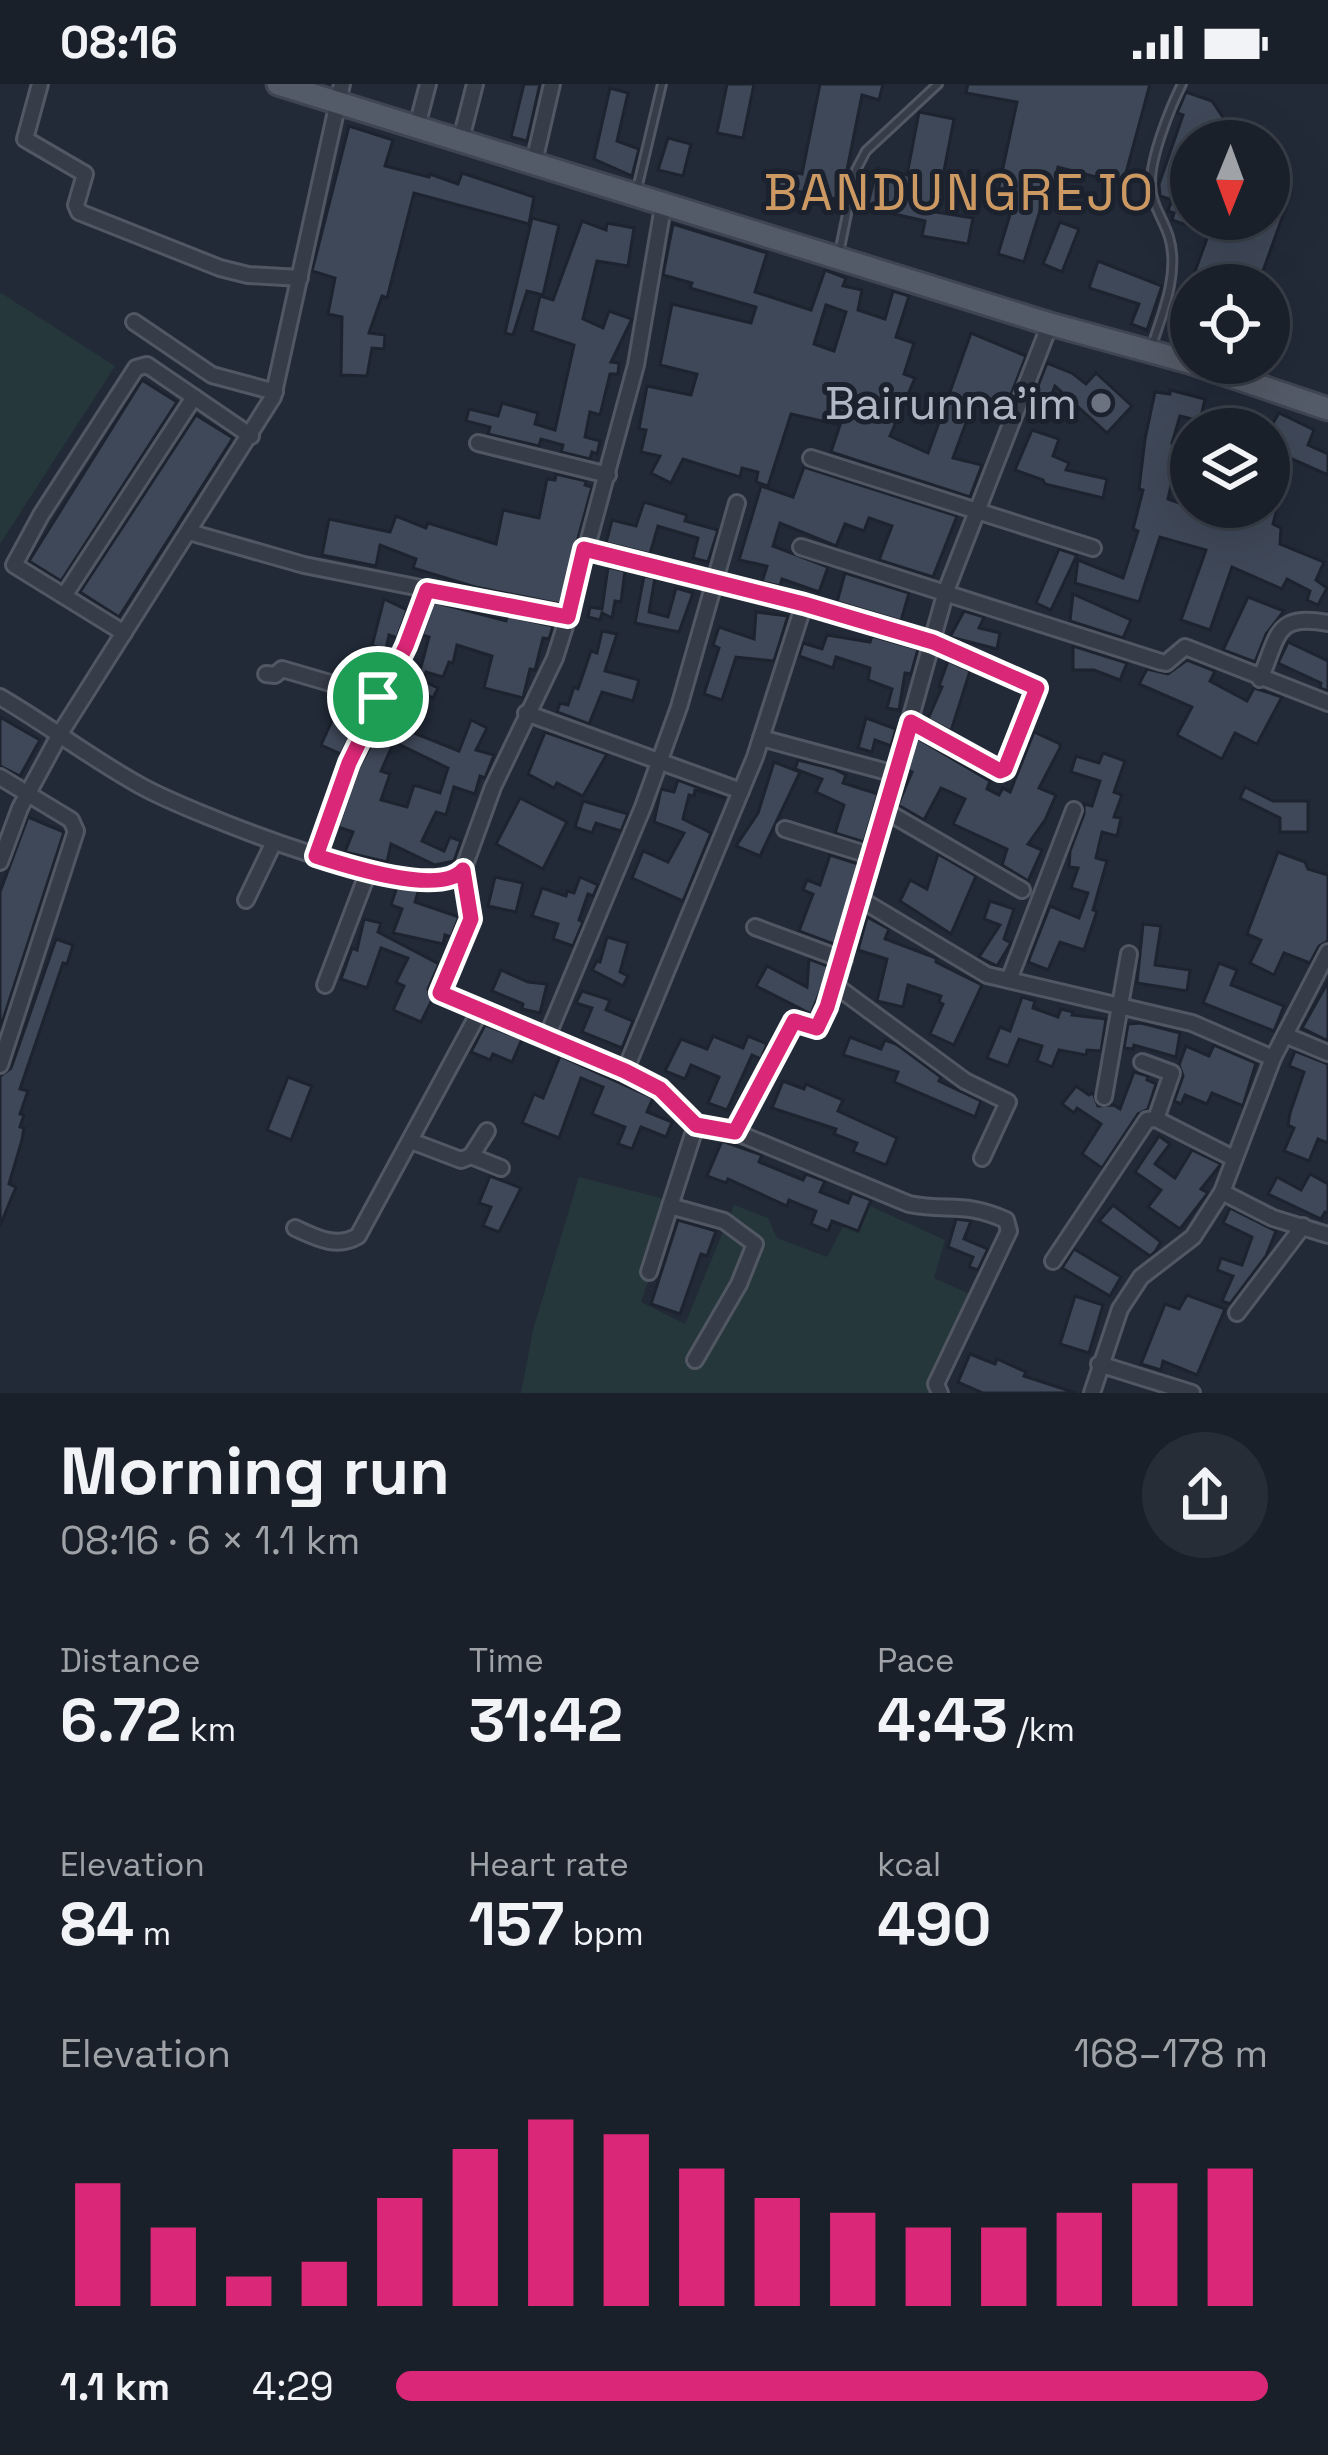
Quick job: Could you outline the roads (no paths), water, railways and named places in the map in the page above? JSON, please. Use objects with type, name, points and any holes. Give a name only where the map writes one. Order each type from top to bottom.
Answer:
[{"type":"main road","points":[[278,84],[339,92],[417,126],[1170,357]]},
{"type":"main road","points":[[1254,384],[1328,409]]},
{"type":"street","points":[[40,84],[25,139],[85,174],[76,205],[80,212],[220,268],[300,278]]},
{"type":"street","points":[[417,126],[428,84]]},
{"type":"street","points":[[460,139],[475,84]]},
{"type":"street","points":[[534,162],[552,84]]},
{"type":"street","points":[[0,862],[28,793],[61,732],[275,392],[339,92]]},
{"type":"street","points":[[0,697],[141,786],[274,842],[368,872],[443,881],[458,877],[526,713],[555,658],[568,617],[642,337],[664,201]]},
{"type":"street","points":[[134,322],[212,375],[275,392]]},
{"type":"street","points":[[735,1132],[794,1021],[817,1028],[836,986],[946,591],[1050,324]]},
{"type":"street","points":[[124,633],[15,568],[14,562],[114,401],[142,365],[154,368],[251,436]]},
{"type":"street","points":[[64,596],[194,397]]},
{"type":"street","points":[[478,442],[608,475]]},
{"type":"street","points":[[811,458],[1093,548]]},
{"type":"street","points":[[547,1036],[658,764],[716,585],[737,503]]},
{"type":"street","points":[[189,532],[304,565],[568,617]]},
{"type":"street","points":[[801,547],[1161,662],[1185,647],[1328,703]]},
{"type":"street","points":[[584,549],[933,642],[1035,685],[1036,695],[1005,769],[1000,771],[911,722]]},
{"type":"street","points":[[316,856],[349,763],[406,646],[427,590]]},
{"type":"street","points":[[625,1071],[761,739],[804,604]]},
{"type":"street","points":[[1260,679],[1285,625],[1295,619],[1328,623]]},
{"type":"street","points":[[266,674],[275,675],[282,668],[378,697]]},
{"type":"street","points":[[526,713],[741,791]]},
{"type":"street","points":[[761,739],[896,774]]},
{"type":"street","points":[[0,777],[71,820],[76,830],[0,1065]]},
{"type":"street","points":[[884,810],[1022,890]]},
{"type":"street","points":[[1009,980],[1073,810]]},
{"type":"street","points":[[785,829],[872,856]]},
{"type":"street","points":[[246,900],[274,842]]},
{"type":"street","points":[[463,870],[471,919],[439,992],[660,1089],[696,1125],[735,1132],[909,1204],[969,1206],[1006,1220],[1009,1231],[936,1384],[940,1393]]},
{"type":"street","points":[[325,985],[368,872]]},
{"type":"street","points":[[860,899],[987,975],[1192,1023],[1273,1058]]},
{"type":"street","points":[[755,927],[844,960]]},
{"type":"street","points":[[1092,1393],[1120,1309],[1141,1277],[1193,1237],[1222,1192],[1273,1058],[1328,952]]},
{"type":"street","points":[[1104,1097],[1129,954]]},
{"type":"street","points":[[836,986],[965,1081],[1009,1102],[982,1158]]},
{"type":"street","points":[[0,1005],[16,1010]]},
{"type":"street","points":[[295,1228],[339,1243],[358,1236],[481,1010]]},
{"type":"street","points":[[1285,1035],[1328,1053]]},
{"type":"street","points":[[1142,1062],[1172,1073],[1156,1119]]},
{"type":"street","points":[[1052,1261],[1148,1120],[1156,1119],[1233,1158]]},
{"type":"street","points":[[649,1272],[696,1125]]},
{"type":"street","points":[[411,1142],[461,1160],[471,1156],[487,1131]]},
{"type":"street","points":[[471,1156],[502,1168]]},
{"type":"street","points":[[1222,1192],[1273,1218],[1328,1235]]},
{"type":"street","points":[[670,1206],[724,1221],[754,1244],[739,1284],[695,1360]]},
{"type":"street","points":[[1237,1313],[1303,1226]]},
{"type":"street","points":[[1099,1364],[1192,1393]]},
{"type":"lane","points":[[636,193],[662,84]]},
{"type":"lane","points":[[838,256],[856,170],[866,151],[938,84]]},
{"type":"lane","points":[[1150,352],[1172,256],[1150,179],[1182,84]]},
{"type":"place","name":"Bairunna'im","points":[[1101,403]]},
{"type":"district","name":"BANDUNGREJO","points":[[960,192]]}]
